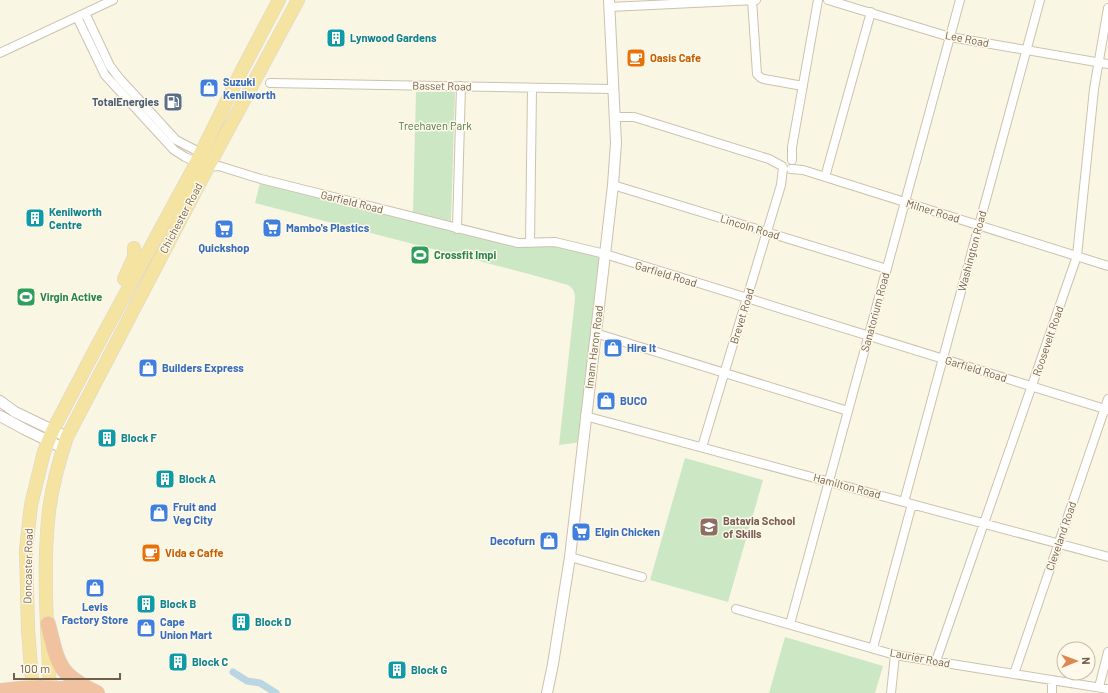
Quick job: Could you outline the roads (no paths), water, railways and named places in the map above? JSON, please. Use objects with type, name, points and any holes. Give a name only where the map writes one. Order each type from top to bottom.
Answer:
[{"type":"highway","points":[[48,624],[55,651],[60,664],[67,674],[78,683],[97,693]]},
{"type":"highway","points":[[0,692],[50,691],[88,693]]},
{"type":"main road","name":"Chichester Road","points":[[65,443],[207,161],[242,70],[279,0]]},
{"type":"main road","name":"Chichester Road","points":[[51,436],[111,320],[207,161],[298,0]]},
{"type":"main road","points":[[111,320],[111,310],[133,260],[135,254],[134,248]]},
{"type":"main road","name":"Doncaster Road","points":[[33,691],[26,550],[31,506],[39,469],[51,436]]},
{"type":"main road","name":"Doncaster Road","points":[[50,691],[46,558],[47,528],[50,504],[65,443]]},
{"type":"street","points":[[0,53],[85,13],[98,3],[113,0]]},
{"type":"street","points":[[752,0],[757,74],[764,79],[803,86]]},
{"type":"street","points":[[609,4],[756,0]]},
{"type":"street","name":"Brevet Road","points":[[702,447],[788,164],[818,0]]},
{"type":"street","name":"Lee Road","points":[[828,0],[950,37],[1108,64]]},
{"type":"street","name":"Sanatorium Road","points":[[790,624],[960,0]]},
{"type":"street","name":"Washington Road","points":[[873,648],[943,359],[1040,0]]},
{"type":"street","name":"Imam Haron Road","points":[[547,693],[570,557],[616,158],[609,4]]},
{"type":"street","name":"Roosevelt Road","points":[[936,661],[1077,256],[1094,89],[1108,8]]},
{"type":"street","points":[[825,177],[870,12]]},
{"type":"street","name":"Garfield Road","points":[[85,13],[110,66],[120,79],[176,140],[207,161]]},
{"type":"street","name":"Garfield Road","points":[[77,17],[98,61],[110,81],[174,150],[261,179],[458,229],[518,243],[555,242],[605,254],[1106,409]]},
{"type":"street","name":"Basset Road","points":[[270,83],[613,89]]},
{"type":"street","points":[[458,229],[461,86]]},
{"type":"street","points":[[530,243],[532,88]]},
{"type":"street","name":"Milner Road","points":[[615,117],[634,117],[788,164],[1108,266]]},
{"type":"street","name":"Lincoln Road","points":[[613,185],[887,269]]},
{"type":"street","points":[[595,333],[848,411]]},
{"type":"street","name":"Cleveland Road","points":[[1014,674],[1106,409],[1108,399]]},
{"type":"street","points":[[0,401],[51,436]]},
{"type":"street","points":[[0,416],[65,443]]},
{"type":"street","name":"Hamilton Road","points":[[586,416],[1108,557]]},
{"type":"street","points":[[570,557],[642,577]]},
{"type":"street","name":"Laurier Road","points":[[736,609],[896,654],[1108,689]]},
{"type":"street","points":[[1099,687],[1108,652]]},
{"type":"street","points":[[891,693],[896,654]]},
{"type":"street","points":[[1052,680],[1052,693]]},
{"type":"waterway","points":[[233,672],[247,681],[260,683],[276,693]]},
{"type":"place","name":"Lynwood Gardens","points":[[336,38]]},
{"type":"place","name":"Oasis Cafe","points":[[636,58]]},
{"type":"place","name":"Suzuki Kenilworth","points":[[209,88]]},
{"type":"place","name":"TotalEnergies","points":[[173,102]]},
{"type":"place","name":"Kenilworth Centre","points":[[35,218]]},
{"type":"place","name":"Mambo's Plastics","points":[[272,228]]},
{"type":"place","name":"Quickshop","points":[[224,229]]},
{"type":"place","name":"Crossfit Impi","points":[[420,255]]},
{"type":"place","name":"Virgin Active","points":[[26,297]]},
{"type":"place","name":"Hire It","points":[[613,348]]},
{"type":"place","name":"Builders Express","points":[[148,368]]},
{"type":"place","name":"BUCO","points":[[606,401]]},
{"type":"place","name":"Block F","points":[[107,438]]},
{"type":"place","name":"Block A","points":[[165,479]]},
{"type":"place","name":"Fruit and Veg City","points":[[159,513]]},
{"type":"place","name":"Batavia School of Skills","points":[[709,527]]},
{"type":"place","name":"Elgin Chicken","points":[[581,532]]},
{"type":"place","name":"Decofurn","points":[[549,541]]},
{"type":"place","name":"Vida e Caffe","points":[[151,553]]},
{"type":"place","name":"Levis Factory Store","points":[[95,588]]},
{"type":"place","name":"Block B","points":[[146,604]]},
{"type":"place","name":"Block D","points":[[241,622]]},
{"type":"place","name":"Cape Union Mart","points":[[146,628]]},
{"type":"place","name":"Block C","points":[[178,662]]},
{"type":"place","name":"Block G","points":[[397,670]]},
{"type":"park label","name":"Treehaven Park","points":[[435,126]]}]
